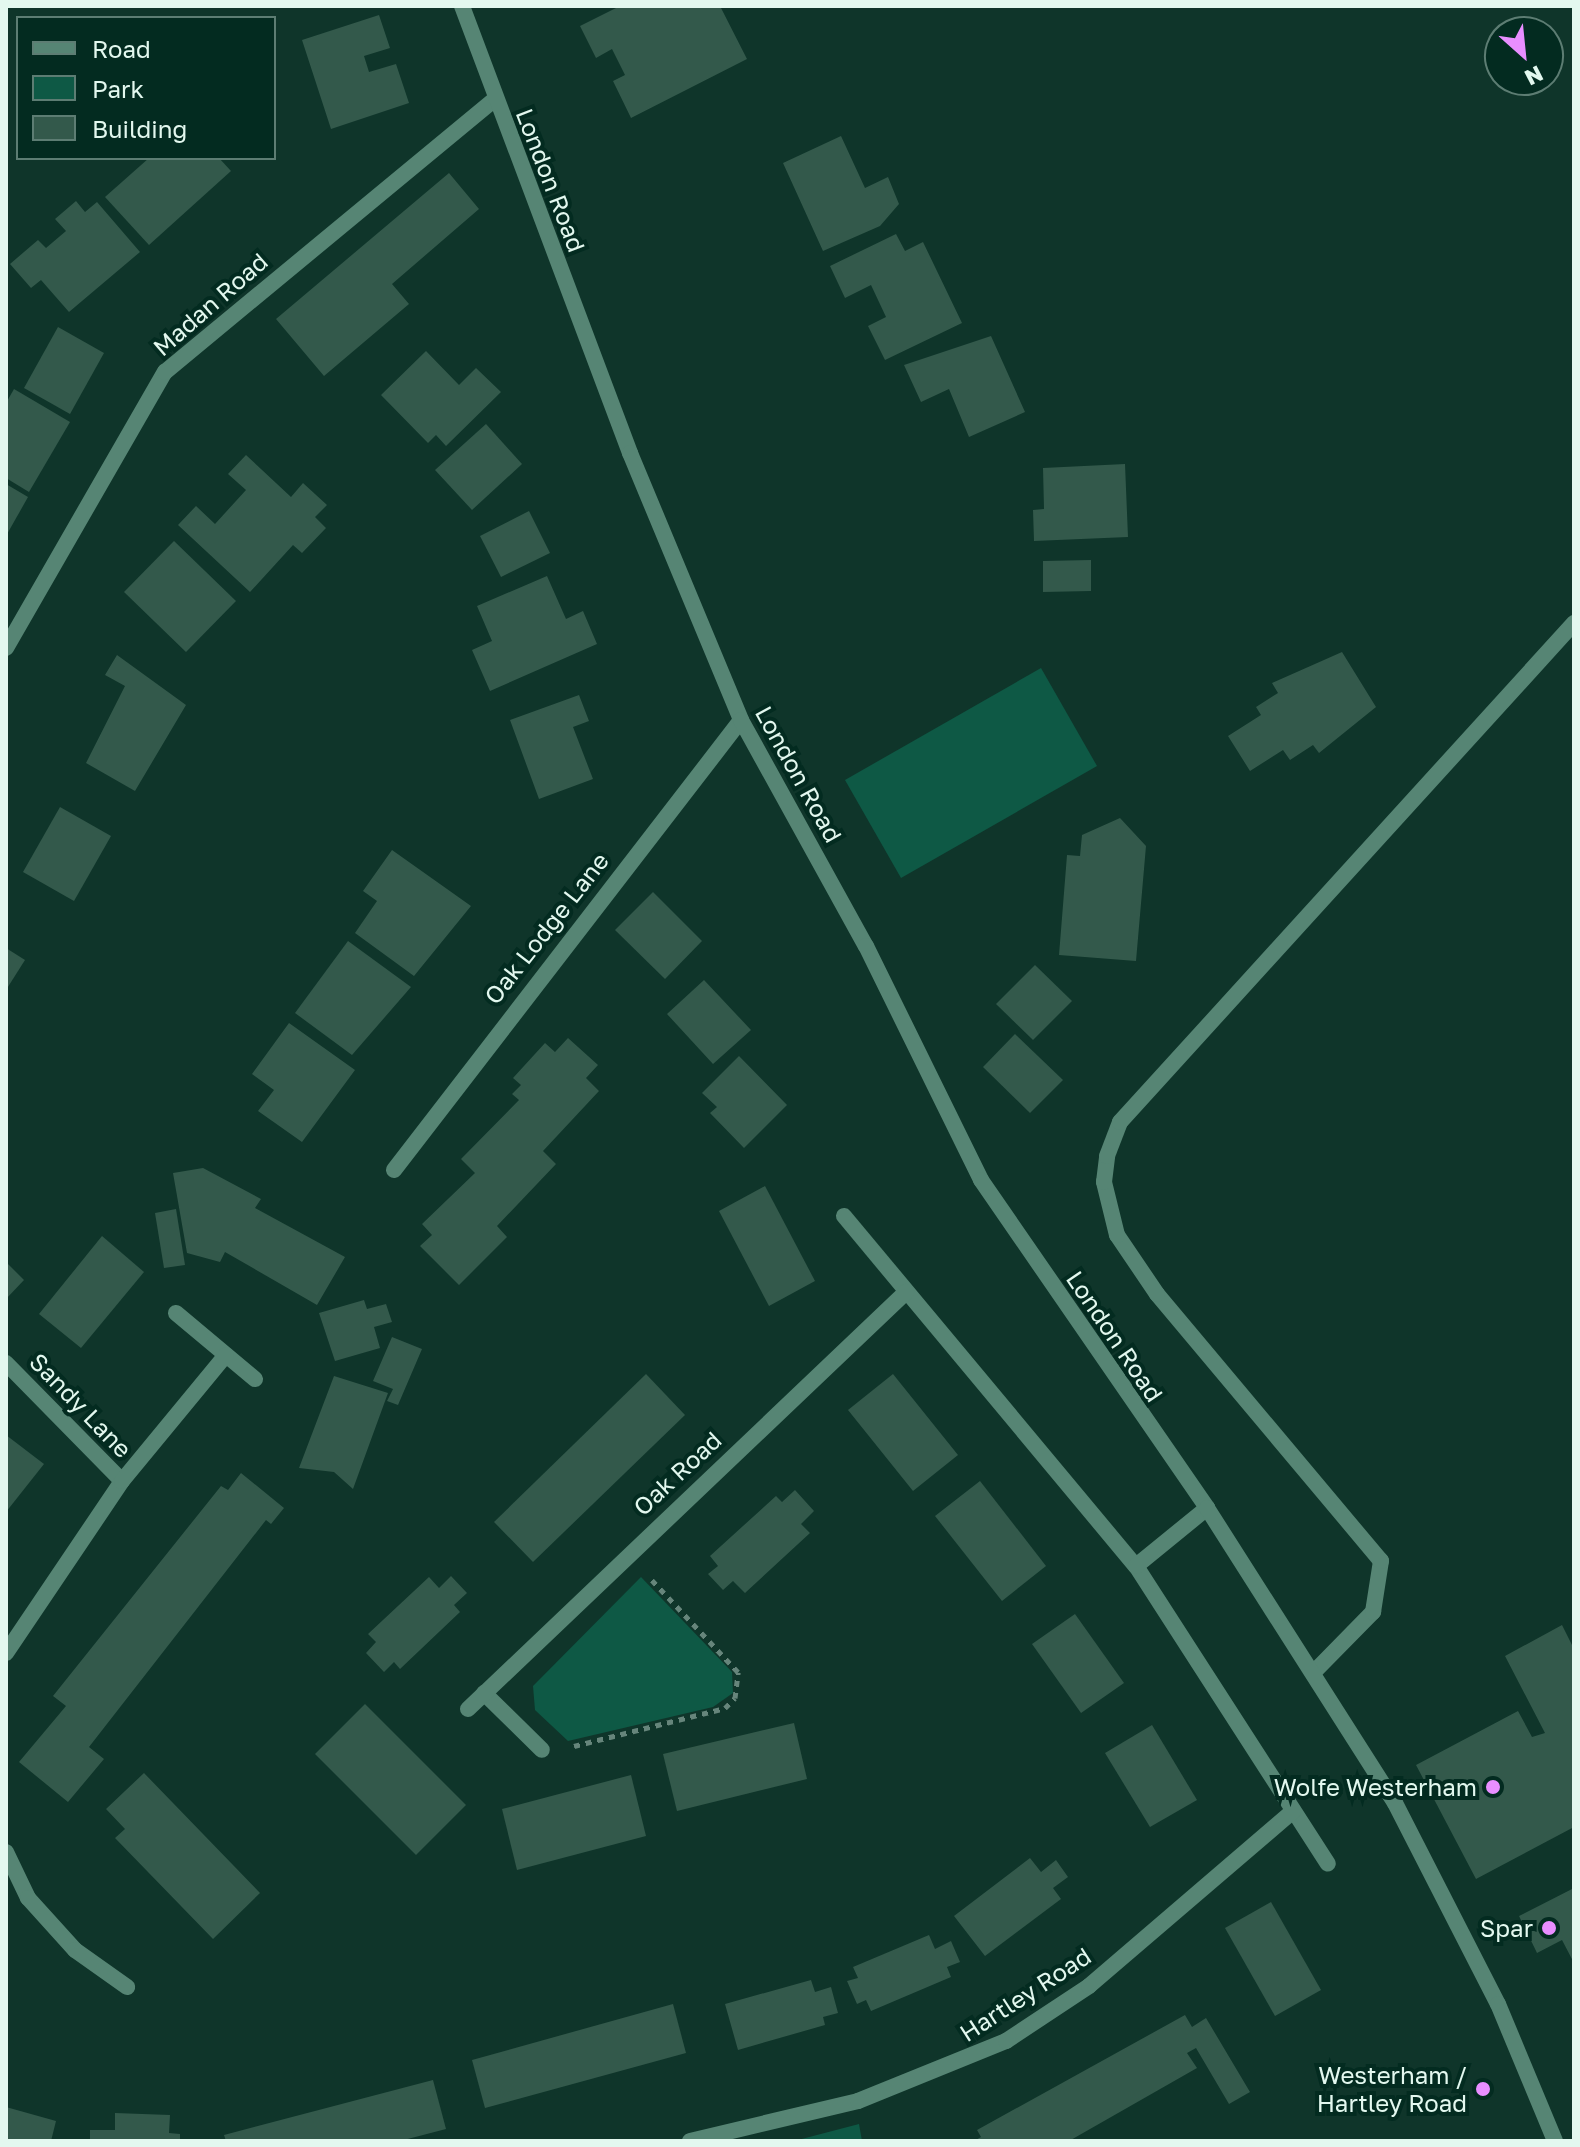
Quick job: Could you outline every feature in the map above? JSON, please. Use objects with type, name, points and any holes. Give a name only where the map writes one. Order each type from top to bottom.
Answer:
[{"type":"street","name":"London Road","points":[[462,6],[494,100],[741,720],[866,946],[981,1180],[1207,1508],[1395,1803],[1498,2004],[1555,2141]]},
{"type":"street","name":"Madan Road","points":[[6,648],[165,372],[494,100]]},
{"type":"street","points":[[1313,1673],[1373,1612],[1381,1561],[1149,1283],[1117,1235],[1104,1182],[1107,1156],[1120,1122],[1574,623]]},
{"type":"street","name":"Oak Lodge Lane","points":[[394,1170],[741,720]]},
{"type":"street","points":[[844,1216],[1136,1566],[1328,1864]]},
{"type":"street","name":"Oak Road","points":[[468,1709],[627,1553],[906,1292]]},
{"type":"street","points":[[176,1313],[255,1379]]},
{"type":"street","name":"Sandy Lane","points":[[6,1653],[122,1481],[226,1355]]},
{"type":"street","name":"Sandy Lane","points":[[6,1363],[122,1481]]},
{"type":"street","points":[[1136,1566],[1207,1508]]},
{"type":"street","points":[[484,1693],[542,1750]]},
{"type":"street","name":"Hartley Road","points":[[690,2141],[858,2101],[1006,2041],[1089,1986],[1293,1811]]},
{"type":"street","points":[[6,1852],[28,1898],[75,1950],[127,1987]]},
{"type":"path","points":[[542,1750],[725,1708],[735,1698],[738,1672],[627,1553]]},
{"type":"green space","points":[[1041,668],[1097,766],[901,878],[845,780]]},
{"type":"green space","points":[[641,1577],[732,1672],[733,1693],[713,1707],[568,1741],[535,1710],[533,1686]]},
{"type":"green space","points":[[859,2124],[862,2141],[794,2141]]},
{"type":"building","points":[[620,6],[720,6],[747,59],[631,118],[613,81],[625,75],[612,49],[596,58],[580,26]]},
{"type":"building","points":[[379,15],[390,48],[364,56],[369,72],[396,64],[409,103],[331,129],[302,40]]},
{"type":"building","points":[[841,136],[865,188],[888,177],[899,204],[880,226],[823,251],[783,163]]},
{"type":"building","points":[[147,160],[221,160],[231,171],[149,245],[105,197]]},
{"type":"building","points":[[449,173],[479,209],[392,284],[409,304],[324,376],[276,319]]},
{"type":"building","points":[[76,201],[85,212],[97,202],[140,252],[69,312],[41,280],[31,288],[10,264],[38,240],[46,248],[66,231],[55,219]]},
{"type":"building","points":[[896,234],[905,251],[923,242],[962,323],[885,360],[868,326],[886,317],[871,285],[845,298],[830,266]]},
{"type":"building","points":[[58,327],[104,353],[70,414],[24,388]]},
{"type":"building","points":[[991,336],[1025,412],[969,437],[949,389],[921,402],[904,365]]},
{"type":"building","points":[[426,351],[459,385],[476,368],[501,392],[446,446],[436,435],[428,443],[381,395]]},
{"type":"building","points":[[14,389],[70,422],[29,492],[6,478],[6,403]]},
{"type":"building","points":[[486,424],[522,464],[472,510],[435,470]]},
{"type":"building","points":[[246,455],[291,497],[303,483],[327,505],[315,517],[326,528],[302,553],[293,545],[250,592],[178,525],[196,506],[215,524],[246,490],[228,474]]},
{"type":"building","points":[[1125,464],[1128,537],[1034,541],[1033,510],[1044,509],[1043,468]]},
{"type":"building","points":[[6,484],[28,497],[6,536]]},
{"type":"building","points":[[529,511],[550,553],[501,577],[480,536]]},
{"type":"building","points":[[174,541],[236,601],[186,652],[124,592]]},
{"type":"building","points":[[1091,560],[1091,591],[1043,592],[1043,561]]},
{"type":"building","points":[[547,576],[566,619],[583,611],[597,644],[490,691],[472,650],[492,641],[477,606]]},
{"type":"building","points":[[1342,652],[1376,707],[1319,753],[1313,745],[1290,760],[1283,750],[1250,771],[1228,736],[1261,715],[1256,707],[1278,693],[1272,683]]},
{"type":"building","points":[[117,655],[186,705],[135,791],[86,763],[125,686],[105,675]]},
{"type":"building","points":[[579,695],[589,721],[573,727],[593,779],[539,799],[510,720]]},
{"type":"building","points":[[60,807],[111,836],[74,901],[23,872]]},
{"type":"building","points":[[1120,818],[1146,846],[1136,961],[1059,955],[1067,855],[1080,856],[1082,835]]},
{"type":"building","points":[[392,850],[471,906],[414,976],[355,933],[377,901],[363,891]]},
{"type":"building","points":[[653,892],[702,941],[665,979],[615,930]]},
{"type":"building","points":[[348,941],[411,987],[352,1055],[295,1013]]},
{"type":"building","points":[[6,948],[25,960],[6,990]]},
{"type":"building","points":[[1035,965],[1072,1001],[1033,1040],[996,1004]]},
{"type":"building","points":[[704,980],[751,1030],[713,1064],[667,1014]]},
{"type":"building","points":[[289,1023],[355,1070],[302,1142],[258,1111],[274,1090],[252,1074]]},
{"type":"building","points":[[1015,1034],[1063,1080],[1030,1113],[983,1067]]},
{"type":"building","points":[[568,1038],[598,1065],[586,1078],[599,1091],[543,1151],[556,1164],[497,1226],[507,1237],[459,1285],[420,1246],[432,1235],[422,1224],[475,1173],[461,1159],[519,1100],[512,1094],[521,1085],[513,1078],[545,1043],[555,1052]]},
{"type":"building","points":[[739,1056],[787,1105],[744,1148],[710,1113],[717,1107],[702,1093]]},
{"type":"building","points":[[203,1168],[261,1199],[255,1208],[345,1257],[317,1305],[225,1252],[220,1262],[187,1253],[173,1173]]},
{"type":"building","points":[[765,1186],[815,1281],[769,1306],[719,1211]]},
{"type":"building","points":[[176,1209],[185,1265],[164,1268],[155,1213]]},
{"type":"building","points":[[102,1236],[144,1272],[81,1348],[39,1314]]},
{"type":"building","points":[[6,1262],[24,1280],[6,1299]]},
{"type":"building","points":[[364,1300],[367,1309],[386,1304],[392,1322],[374,1327],[380,1348],[335,1361],[319,1313]]},
{"type":"building","points":[[392,1337],[422,1349],[398,1405],[387,1401],[393,1389],[373,1381]]},
{"type":"building","points":[[646,1374],[685,1415],[533,1562],[494,1522]]},
{"type":"building","points":[[893,1374],[958,1455],[913,1491],[848,1410]]},
{"type":"building","points":[[334,1376],[388,1393],[353,1489],[334,1472],[299,1468]]},
{"type":"building","points":[[6,1435],[44,1464],[6,1512]]},
{"type":"building","points":[[241,1473],[284,1508],[271,1524],[266,1520],[89,1747],[104,1759],[68,1802],[19,1762],[66,1706],[53,1696],[221,1486],[228,1490]]},
{"type":"building","points":[[980,1481],[1046,1566],[1002,1601],[935,1516]]},
{"type":"building","points":[[795,1490],[814,1511],[801,1524],[810,1533],[745,1593],[733,1581],[723,1590],[708,1574],[718,1566],[710,1556],[776,1496],[782,1502]]},
{"type":"building","points":[[451,1576],[467,1593],[454,1605],[460,1612],[400,1669],[394,1662],[384,1672],[366,1653],[376,1642],[368,1634],[429,1577],[439,1588]]},
{"type":"building","points":[[1075,1614],[1124,1683],[1081,1713],[1032,1644]]},
{"type":"building","name":"Wolfe Westerham","points":[[1562,1625],[1574,1649],[1574,1827],[1476,1879],[1416,1765],[1518,1711],[1532,1737],[1545,1733],[1505,1656]]},
{"type":"building","points":[[365,1704],[466,1805],[416,1855],[315,1754]]},
{"type":"building","points":[[794,1723],[807,1779],[677,1811],[663,1754]]},
{"type":"building","points":[[1152,1725],[1197,1800],[1150,1827],[1105,1753]]},
{"type":"building","points":[[144,1773],[260,1893],[213,1939],[115,1838],[125,1829],[106,1809]]},
{"type":"building","points":[[631,1775],[646,1836],[517,1870],[502,1809]]},
{"type":"building","points":[[1030,1858],[1041,1872],[1056,1860],[1068,1877],[1053,1888],[1061,1899],[985,1956],[954,1916]]},
{"type":"building","name":"Spar","points":[[1574,1888],[1574,1963],[1562,1940],[1537,1953],[1519,1916]]},
{"type":"building","points":[[1271,1902],[1321,1990],[1275,2016],[1225,1928]]},
{"type":"building","points":[[929,1935],[935,1949],[951,1941],[960,1962],[947,1967],[951,1977],[871,2011],[866,2000],[857,2004],[847,1981],[858,1978],[853,1967]]},
{"type":"building","points":[[811,1980],[815,1992],[831,1987],[838,2013],[823,2017],[825,2025],[738,2050],[725,2004]]},
{"type":"building","points":[[673,2004],[686,2053],[485,2108],[472,2060]]},
{"type":"building","points":[[1185,2015],[1192,2027],[1206,2018],[1250,2092],[1229,2104],[1196,2048],[1187,2053],[1197,2068],[1069,2141],[974,2141],[981,2137],[977,2130]]},
{"type":"building","points":[[433,2080],[446,2129],[400,2141],[226,2141],[224,2135]]},
{"type":"building","points":[[6,2107],[56,2121],[51,2141],[6,2141]]},
{"type":"building","points":[[115,2113],[170,2115],[169,2133],[180,2134],[180,2141],[90,2141],[90,2130],[115,2130]]},
{"type":"place","name":"Wolfe Westerham","points":[[1493,1787]]},
{"type":"place","name":"Spar","points":[[1549,1928]]},
{"type":"place","name":"Westerham / Hartley Road","points":[[1483,2089]]}]
